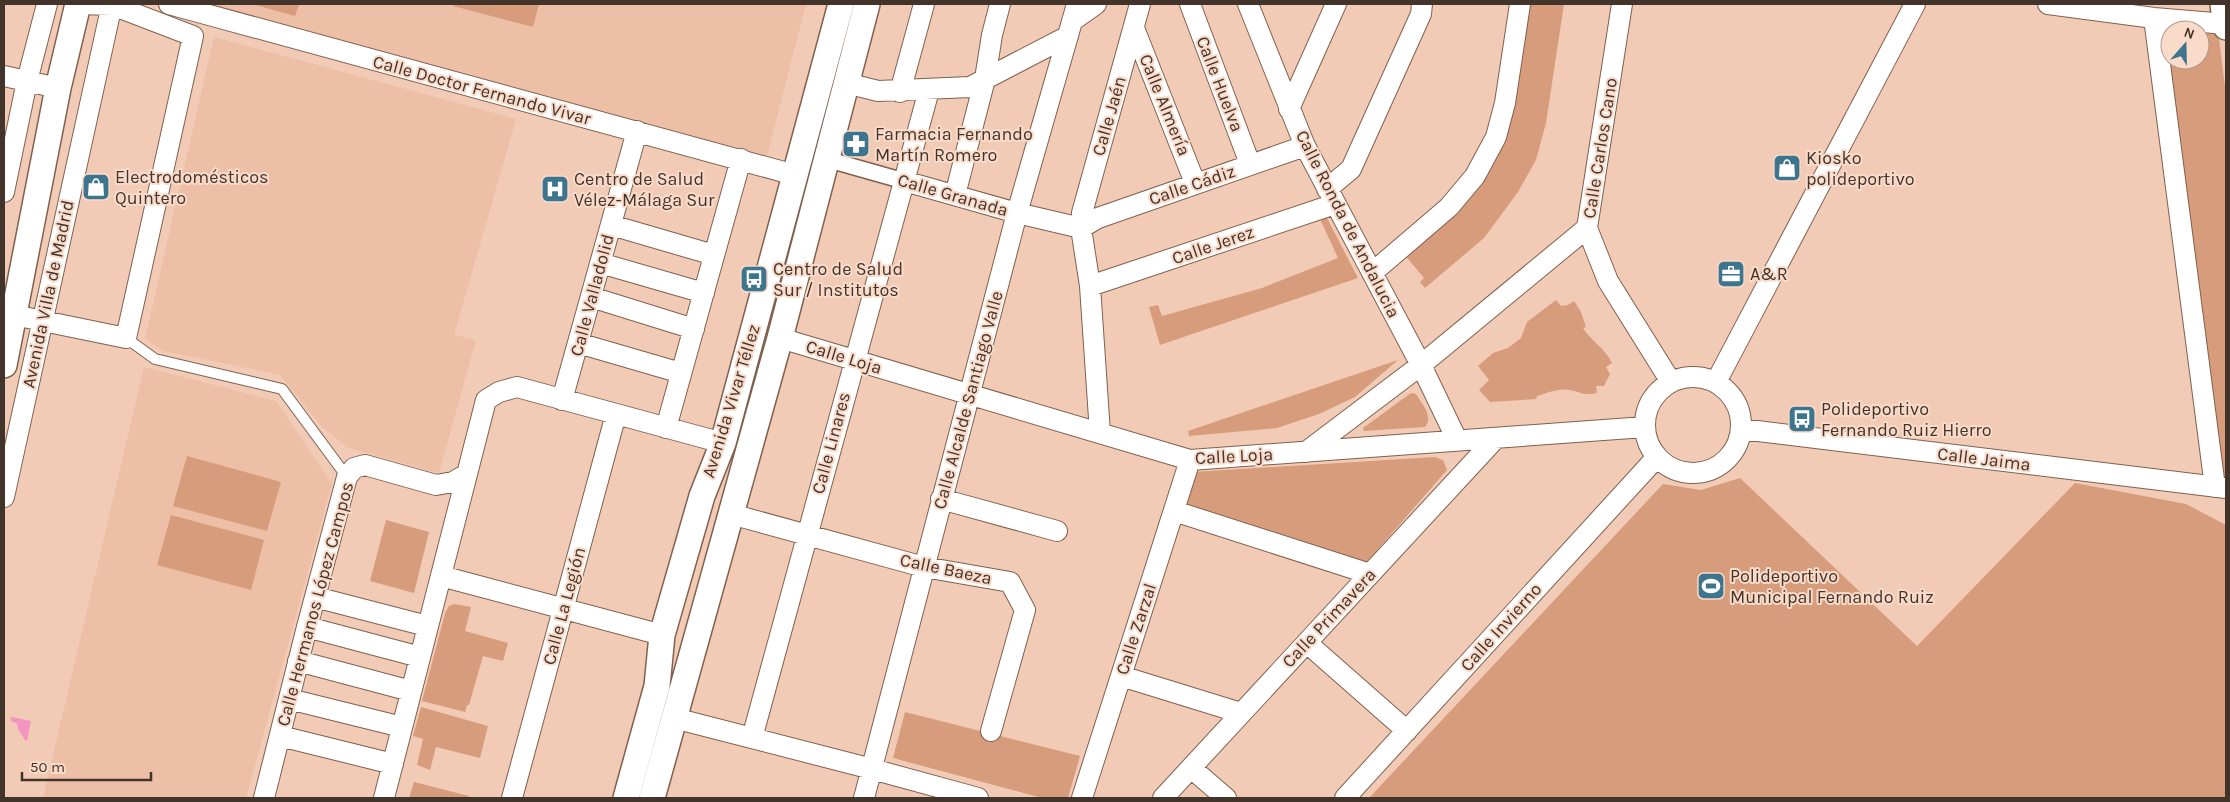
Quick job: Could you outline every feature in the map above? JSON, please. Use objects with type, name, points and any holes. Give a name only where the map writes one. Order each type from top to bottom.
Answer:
[{"type":"street","points":[[4,192],[27,81],[47,4]]},
{"type":"street","points":[[4,365],[9,314],[78,4],[112,4],[193,36],[126,338],[9,314]]},
{"type":"street","name":"Avenida Villa de Madrid","points":[[4,497],[112,4]]},
{"type":"street","name":"Calle Doctor Fernando Vivar","points":[[169,4],[199,8],[795,174]]},
{"type":"street","name":"Avenida Vivar Téllez","points":[[626,798],[657,686],[662,635],[702,496],[722,443],[841,4]]},
{"type":"street","name":"Avenida Vivar Téllez","points":[[652,798],[780,338],[867,4]]},
{"type":"street","points":[[900,92],[924,4]]},
{"type":"street","points":[[955,195],[985,79],[992,35],[1000,4]]},
{"type":"street","points":[[846,83],[878,91],[900,92],[970,87],[1017,63],[1096,4]]},
{"type":"street","name":"Calle Jaén","points":[[1100,434],[1090,286],[1081,228],[1082,213],[1140,4]]},
{"type":"street","name":"Calle Huelva","points":[[1190,4],[1250,164]]},
{"type":"street","name":"Calle Ronda de Andalucia","points":[[1248,4],[1305,146],[1421,365],[1458,440]]},
{"type":"street","points":[[1290,109],[1336,4]]},
{"type":"street","points":[[1331,197],[1351,169],[1421,14],[1422,4]]},
{"type":"street","points":[[1372,273],[1449,207],[1475,176],[1496,137],[1505,103],[1520,4]]},
{"type":"street","name":"Calle Carlos Cano","points":[[1306,452],[1421,365],[1587,228],[1622,4]]},
{"type":"street","points":[[1716,382],[1915,4]]},
{"type":"street","points":[[2048,4],[2226,25],[2223,4]]},
{"type":"street","points":[[2154,18],[2221,487]]},
{"type":"street","name":"Calle Alcalde Santiago Valle","points":[[864,798],[1017,213],[1073,20]]},
{"type":"street","name":"Calle Almería","points":[[1134,28],[1195,183]]},
{"type":"street","points":[[1017,63],[1032,63],[1040,67],[1048,74],[1054,85]]},
{"type":"street","points":[[4,76],[58,88]]},
{"type":"street","name":"Calle Linares","points":[[752,738],[806,534],[929,90]]},
{"type":"street","name":"Calle Valladolid","points":[[562,400],[637,131]]},
{"type":"street","name":"Calle Cádiz","points":[[1081,228],[1098,218],[1305,146]]},
{"type":"street","points":[[666,428],[741,159]]},
{"type":"street","name":"Calle Granada","points":[[826,159],[1017,213],[1081,228]]},
{"type":"street","name":"Calle Jerez","points":[[1090,286],[1331,197]]},
{"type":"street","points":[[611,225],[714,255]]},
{"type":"street","points":[[1587,228],[1608,281],[1671,382]]},
{"type":"street","points":[[600,263],[704,293]]},
{"type":"street","points":[[591,297],[694,330]]},
{"type":"street","name":"Calle Loja","points":[[780,338],[1190,460],[1645,427]]},
{"type":"street","points":[[578,343],[681,373]]},
{"type":"street","points":[[1686,377],[1716,382],[1730,394],[1739,410],[1741,429],[1736,447],[1724,462],[1708,470],[1690,473],[1672,468],[1657,457],[1648,442],[1645,427],[1648,409],[1656,393],[1671,382],[1686,377]]},
{"type":"street","points":[[384,798],[486,400],[499,392],[517,387],[722,443]]},
{"type":"street","name":"Calle La Legión","points":[[512,798],[616,414]]},
{"type":"street","name":"Calle Jaima","points":[[1741,429],[2221,487]]},
{"type":"street","name":"Calle Primavera","points":[[1163,798],[1496,438]]},
{"type":"street","name":"Calle Invierno","points":[[1345,798],[1657,457]]},
{"type":"street","name":"Calle Zarzal","points":[[1082,798],[1190,460]]},
{"type":"street","name":"Calle Hermanos López Campos","points":[[264,798],[306,627],[347,477],[354,468],[365,466],[436,485],[453,482],[467,474]]},
{"type":"street","points":[[941,499],[1057,531]]},
{"type":"street","points":[[1174,511],[1370,574]]},
{"type":"street","name":"Calle Baeza","points":[[731,514],[924,567],[1010,582],[1025,610],[991,731]]},
{"type":"street","points":[[441,576],[662,635]]},
{"type":"street","points":[[315,597],[427,626]]},
{"type":"street","points":[[306,627],[420,656]]},
{"type":"street","points":[[1307,643],[1407,731]]},
{"type":"street","points":[[298,661],[411,691]]},
{"type":"street","points":[[1121,676],[1242,714]]},
{"type":"street","points":[[289,699],[402,728]]},
{"type":"street","points":[[674,718],[978,798]]},
{"type":"street","points":[[280,736],[393,764]]},
{"type":"street","points":[[1191,768],[1226,798]]},
{"type":"lane","points":[[126,338],[155,359],[282,389],[347,477]]},
{"type":"shaded area","points":[[211,4],[806,4],[767,156]]},
{"type":"shaded area","points":[[252,4],[299,4],[295,16]]},
{"type":"shaded area","points":[[454,4],[539,4],[533,27],[453,6]]},
{"type":"shaded area","points":[[1526,4],[1564,4],[1546,123],[1536,160],[1518,192],[1484,238],[1425,288],[1420,282],[1424,278],[1404,254],[1474,187]]},
{"type":"shaded area","points":[[2210,30],[2218,31],[2226,95],[2226,484],[2219,484],[2165,70],[2210,70]]},
{"type":"shaded area","points":[[214,37],[516,119],[454,335],[476,340],[439,473],[349,448],[322,427],[280,375],[163,351],[145,339]]},
{"type":"shaded area","points":[[1326,216],[1358,278],[1160,345],[1149,307],[1158,305],[1162,316],[1262,288],[1338,258],[1320,219]]},
{"type":"shaded area","points":[[1556,300],[1561,306],[1568,305],[1574,301],[1581,312],[1586,327],[1583,328],[1606,353],[1612,363],[1606,367],[1610,374],[1604,386],[1596,386],[1597,393],[1592,394],[1561,390],[1537,396],[1536,399],[1490,402],[1479,390],[1489,380],[1478,366],[1493,353],[1508,348],[1521,338],[1527,322]]},
{"type":"shaded area","points":[[1398,360],[1355,397],[1319,414],[1277,428],[1189,436],[1188,431]]},
{"type":"shaded area","points":[[144,367],[276,401],[332,484],[246,798],[43,798]]},
{"type":"shaded area","points":[[1411,393],[1416,394],[1426,410],[1428,419],[1425,427],[1364,431],[1363,428]]},
{"type":"shaded area","points":[[187,456],[281,482],[267,531],[173,506]]},
{"type":"shaded area","points":[[1435,457],[1443,460],[1447,470],[1366,563],[1183,507],[1193,472]]},
{"type":"shaded area","name":"Polideportivo Municipal Fernando Ruiz","points":[[1740,478],[1917,646],[2075,483],[2186,504],[2226,525],[2226,798],[1369,798],[1663,484],[1701,490]]},
{"type":"shaded area","points":[[171,515],[264,540],[251,590],[157,565]]},
{"type":"shaded area","points":[[386,520],[429,532],[414,593],[370,581]]},
{"type":"shaded area","points":[[454,604],[471,607],[465,631],[508,643],[503,661],[483,656],[469,705],[467,705],[465,712],[422,701],[445,613],[449,606]]},
{"type":"shaded area","points":[[421,707],[488,726],[480,758],[436,747],[430,770],[417,765],[423,739],[413,736]]},
{"type":"shaded area","points":[[905,712],[1080,756],[1068,798],[1042,798],[893,758]]},
{"type":"shaded area","points":[[10,718],[31,721],[27,741],[18,729],[17,723],[12,722]]},
{"type":"shaded area","points":[[414,782],[469,796],[469,798],[409,798]]},
{"type":"place","name":"Farmacia Fernando Martín Romero","points":[[856,144]]},
{"type":"place","name":"Kiosko polideportivo","points":[[1787,168]]},
{"type":"place","name":"Electrodomésticos Quintero","points":[[96,187]]},
{"type":"place","name":"Centro de Salud Vélez-Málaga Sur","points":[[555,189]]},
{"type":"place","name":"A&R","points":[[1731,274]]},
{"type":"place","name":"Centro de Salud Sur / Institutos","points":[[754,279]]},
{"type":"place","name":"Polideportivo Fernando Ruiz Hierro","points":[[1802,419]]},
{"type":"place","name":"Polideportivo Municipal Fernando Ruiz","points":[[1711,586]]}]
